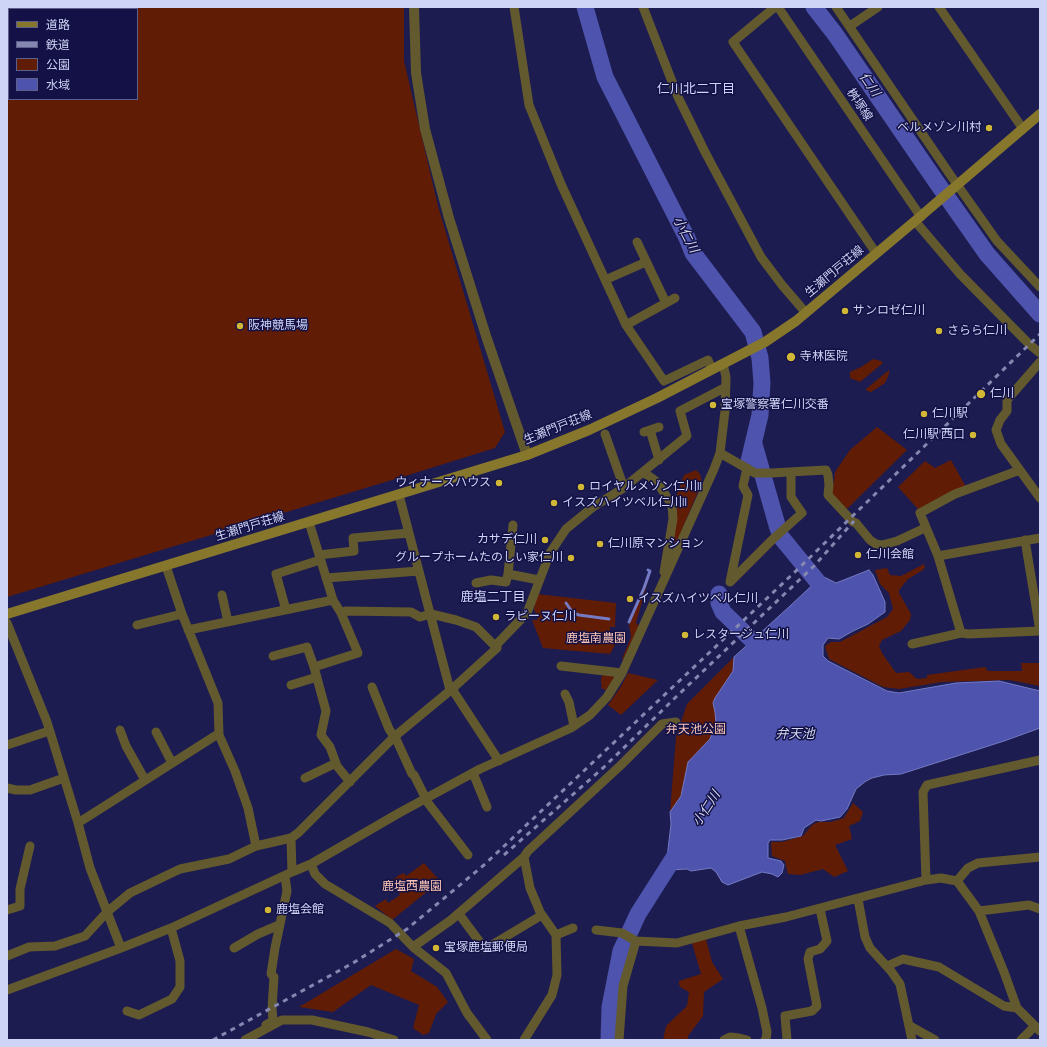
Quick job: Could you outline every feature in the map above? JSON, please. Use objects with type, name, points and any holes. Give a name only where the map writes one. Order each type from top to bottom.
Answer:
[{"type":"main road","name":"生瀬門戸荘線","points":[[7,614],[527,454],[596,426],[657,398],[765,342],[796,322],[1040,114]]},
{"type":"street","points":[[414,7],[416,72],[426,128],[449,218],[484,332],[527,454]]},
{"type":"street","points":[[514,7],[529,105],[561,184],[626,325],[664,381],[708,360],[712,369]]},
{"type":"street","points":[[643,7],[678,97],[705,152],[761,257],[806,313]]},
{"type":"street","points":[[776,7],[733,42],[876,253]]},
{"type":"street","name":"桝塚線","points":[[776,7],[960,274],[1029,344],[1040,353]]},
{"type":"street","points":[[836,7],[850,26],[955,187],[997,241],[1040,287]]},
{"type":"street","points":[[850,26],[878,7]]},
{"type":"street","points":[[939,7],[1023,129]]},
{"type":"street","points":[[637,242],[666,303]]},
{"type":"street","points":[[605,280],[646,262]]},
{"type":"street","points":[[626,325],[675,298]]},
{"type":"street","points":[[1040,362],[1006,400],[1007,411],[1000,420],[996,430],[1001,444],[1040,498]]},
{"type":"street","points":[[7,990],[121,948],[170,928],[311,864],[426,798],[473,773],[530,748],[574,726],[590,715],[607,697],[622,673],[720,453],[726,387],[726,377],[723,364]]},
{"type":"street","points":[[7,956],[29,947],[55,946],[85,936],[106,912],[130,893],[180,869],[229,859],[256,846],[291,838],[350,782],[394,737],[452,690],[497,648],[497,644],[527,613],[550,553],[566,529],[593,507],[624,488],[686,436],[680,411],[726,387]]},
{"type":"street","points":[[651,430],[659,460]]},
{"type":"street","points":[[605,434],[624,488]]},
{"type":"street","points":[[720,453],[751,470],[771,473],[826,470],[828,495],[832,501],[870,540],[876,544],[882,545],[897,541],[925,528]]},
{"type":"street","points":[[751,470],[743,486],[748,495],[730,582],[773,539],[802,513],[791,497],[791,472]]},
{"type":"street","points":[[961,633],[938,556],[920,513],[955,494],[1020,470]]},
{"type":"street","points":[[643,472],[657,482],[672,505],[673,519],[663,582]]},
{"type":"street","points":[[399,494],[452,690],[499,761]]},
{"type":"street","points":[[309,522],[333,600],[341,613],[358,653],[314,667]]},
{"type":"street","points":[[476,582],[490,580],[506,582],[513,525]]},
{"type":"street","points":[[286,610],[276,574],[319,558],[354,551],[353,538],[409,533]]},
{"type":"street","points":[[938,556],[1040,538]]},
{"type":"street","points":[[912,644],[961,633],[1040,631],[1025,540]]},
{"type":"street","points":[[166,566],[188,630],[218,703],[218,734],[235,771],[248,808],[256,846]]},
{"type":"street","points":[[326,578],[419,571]]},
{"type":"street","points":[[508,574],[539,580]]},
{"type":"street","points":[[222,595],[228,622]]},
{"type":"street","points":[[188,630],[333,600]]},
{"type":"street","points":[[341,613],[346,611],[411,612],[420,617],[431,614],[476,626],[497,648]]},
{"type":"street","points":[[137,625],[182,614]]},
{"type":"street","points":[[7,623],[49,731],[78,823],[90,868],[121,948]]},
{"type":"street","points":[[273,656],[307,647],[326,712],[321,735],[330,747],[336,763],[350,782]]},
{"type":"street","points":[[561,666],[622,673]]},
{"type":"street","points":[[291,685],[317,677]]},
{"type":"street","points":[[372,686],[389,729],[426,798],[468,856]]},
{"type":"street","points":[[565,694],[570,702],[574,726]]},
{"type":"street","points":[[413,947],[458,914],[524,857],[528,850],[621,765],[662,724],[676,722]]},
{"type":"street","points":[[120,730],[126,746],[145,780]]},
{"type":"street","points":[[7,746],[49,731]]},
{"type":"street","points":[[156,732],[172,763]]},
{"type":"street","points":[[78,823],[218,734]]},
{"type":"street","points":[[926,880],[923,792],[927,785],[1040,760]]},
{"type":"street","points":[[305,778],[336,763]]},
{"type":"street","points":[[473,773],[486,807]]},
{"type":"street","points":[[7,788],[16,790],[30,790],[64,778]]},
{"type":"street","points":[[267,1028],[266,1025],[273,1021],[272,1008],[274,977],[272,974],[279,925],[287,891],[291,838]]},
{"type":"street","points":[[7,910],[20,906],[20,889],[30,846]]},
{"type":"street","points":[[524,857],[530,888],[542,915],[556,935],[557,975],[552,995],[524,1040]]},
{"type":"street","points":[[957,881],[968,868],[978,864],[1040,858]]},
{"type":"street","points":[[311,864],[315,874],[325,884],[390,923],[413,947],[446,973],[467,1013],[487,1040]]},
{"type":"street","points":[[596,930],[623,934],[636,941],[678,943],[738,926],[820,909],[926,880],[941,878],[957,881],[979,911],[1017,1008],[1038,1028],[1021,1040]]},
{"type":"street","points":[[858,899],[865,937],[870,948],[887,966],[900,984],[912,1040]]},
{"type":"street","points":[[979,911],[1029,905],[1040,909]]},
{"type":"street","points":[[787,1040],[785,1016],[812,1011],[817,1006],[808,959],[810,952],[820,949],[827,941],[820,909]]},
{"type":"street","points":[[458,914],[485,949],[542,915]]},
{"type":"street","points":[[234,948],[258,934],[279,925]]},
{"type":"street","points":[[738,926],[762,1008],[767,1032],[765,1040]]},
{"type":"street","points":[[127,1011],[139,1015],[172,999],[180,987],[180,961],[170,928]]},
{"type":"street","points":[[556,935],[573,928]]},
{"type":"street","points":[[619,1040],[623,986],[636,941]]},
{"type":"street","points":[[887,966],[903,959],[938,967],[1004,1006],[1017,1008]]},
{"type":"street","points":[[245,1040],[282,1020],[312,1020],[368,1032],[393,1040]]},
{"type":"street","points":[[910,1026],[935,1040]]},
{"type":"street","points":[[724,1040],[730,1037],[747,1040]]},
{"type":"green space","name":"阪神競馬場","points":[[7,7],[404,7],[404,61],[438,206],[505,432],[495,448],[7,597]]},
{"type":"green space","points":[[873,359],[883,363],[860,382],[850,378],[850,372]]},
{"type":"green space","points":[[889,370],[885,383],[871,392],[867,391],[866,389]]},
{"type":"green space","points":[[877,427],[907,450],[848,508],[845,508],[832,495],[835,472],[850,450]]},
{"type":"green space","points":[[951,460],[966,487],[918,509],[898,487],[925,461],[935,468]]},
{"type":"green space","points":[[696,470],[700,474],[702,482],[675,546],[672,545],[678,503],[678,499],[676,497],[684,475]]},
{"type":"green space","points":[[924,564],[925,567],[923,570],[908,579],[899,590],[899,593],[911,614],[910,620],[901,631],[882,640],[879,646],[896,673],[909,672],[917,679],[927,678],[927,675],[985,667],[988,671],[1022,671],[1021,663],[1040,663],[1040,686],[1009,680],[942,682],[899,689],[883,687],[829,659],[825,646],[831,642],[840,642],[887,617],[893,609],[889,593],[880,584],[875,570],[887,568],[890,575],[901,576]]},
{"type":"green space","points":[[651,570],[636,623],[639,626],[623,660],[622,659],[631,637],[629,624],[645,588]]},
{"type":"green space","name":"鹿塩南農園","points":[[537,594],[616,603],[615,627],[610,627],[610,640],[616,643],[610,654],[543,648],[532,620],[538,620],[534,609]]},
{"type":"green space","name":"弁天池公園","points":[[734,657],[733,670],[713,703],[716,723],[710,739],[688,762],[681,796],[670,812],[676,737],[687,704]]},
{"type":"green space","points":[[604,673],[612,674],[614,678],[606,690],[601,688],[601,678]]},
{"type":"green space","points":[[628,673],[658,680],[621,715],[608,705]]},
{"type":"green space","points":[[853,803],[863,812],[860,821],[849,826],[852,839],[835,845],[848,871],[834,877],[823,869],[800,875],[788,874],[785,861],[772,856],[771,842],[782,842],[803,836],[812,825],[818,822],[831,822],[844,818]]},
{"type":"green space","name":"鹿塩西農園","points":[[424,863],[440,881],[392,920],[375,906],[386,899],[388,903],[400,895],[391,881],[404,873],[406,876]]},
{"type":"green space","points":[[706,939],[712,962],[723,979],[704,992],[703,1016],[688,1036],[688,1040],[663,1040],[666,1026],[687,1006],[689,992],[680,987],[679,981],[701,974],[692,943]]},
{"type":"green space","points":[[396,949],[414,959],[411,971],[437,987],[448,1002],[436,1014],[429,1033],[423,1035],[413,1028],[419,1005],[371,985],[333,1012],[299,1007]]},
{"type":"water","name":"弁天池","points":[[869,570],[873,575],[885,602],[885,612],[868,624],[839,639],[828,638],[823,645],[823,656],[828,661],[887,691],[899,693],[956,683],[999,681],[1040,691],[1040,728],[901,774],[884,775],[866,781],[856,789],[847,809],[840,817],[821,821],[816,820],[804,828],[801,836],[782,840],[770,840],[768,843],[768,858],[781,861],[784,865],[782,873],[778,877],[762,872],[728,885],[722,882],[716,872],[711,868],[691,871],[687,869],[670,870],[668,872],[662,868],[667,858],[671,824],[670,812],[681,796],[688,762],[710,739],[716,723],[713,703],[733,671],[734,657],[822,576],[836,583]]},
{"type":"waterway","name":"小仁川","points":[[585,7],[605,77],[687,238],[693,253],[753,332],[760,358],[762,383],[760,415],[749,461]]},
{"type":"waterway","name":"仁川","points":[[814,7],[835,34],[987,254],[1040,314]]},
{"type":"waterway","points":[[754,444],[781,537],[817,581]]},
{"type":"waterway","points":[[629,622],[644,588],[650,571],[648,570]]},
{"type":"waterway","name":"小仁川","points":[[719,594],[719,603],[723,612],[752,640],[763,661]]},
{"type":"waterway","points":[[566,603],[573,613],[609,619]]},
{"type":"waterway","name":"小仁川","points":[[609,1040],[610,1007],[621,951],[638,914],[678,851]]},
{"type":"railway","points":[[213,1040],[353,963],[407,929],[484,865],[798,569],[1040,334]]},
{"type":"railway","points":[[504,855],[603,768],[814,566],[854,521]]},
{"type":"place","name":"ベルメゾン川村","points":[[989,128]]},
{"type":"place","name":"サンロゼ仁川","points":[[845,311]]},
{"type":"place","name":"阪神競馬場","points":[[240,326]]},
{"type":"place","name":"さらら仁川","points":[[939,331]]},
{"type":"place","name":"寺林医院","points":[[791,357]]},
{"type":"place","name":"仁川","points":[[981,394]]},
{"type":"place","name":"宝塚警察署仁川交番","points":[[713,405]]},
{"type":"place","name":"仁川駅","points":[[924,414]]},
{"type":"place","name":"仁川駅 西口","points":[[973,435]]},
{"type":"place","name":"ウィナーズハウス","points":[[499,483]]},
{"type":"place","name":"ロイヤルメゾン仁川II","points":[[581,487]]},
{"type":"place","name":"イスズハイツベル仁川II","points":[[554,503]]},
{"type":"place","name":"カサデ仁川","points":[[545,540]]},
{"type":"place","name":"仁川原マンション","points":[[600,544]]},
{"type":"place","name":"仁川会館","points":[[858,555]]},
{"type":"place","name":"グループホームたのしい家仁川","points":[[571,558]]},
{"type":"place","name":"イスズハイツベル仁川","points":[[630,599]]},
{"type":"place","name":"ラビーヌ仁川","points":[[496,617]]},
{"type":"place","name":"レスタージュ仁川","points":[[685,635]]},
{"type":"place","name":"鹿塩会館","points":[[268,910]]},
{"type":"place","name":"宝塚鹿塩郵便局","points":[[436,948]]},
{"type":"district","name":"仁川北二丁目","points":[[696,90]]},
{"type":"district","name":"鹿塩二丁目","points":[[493,598]]}]
